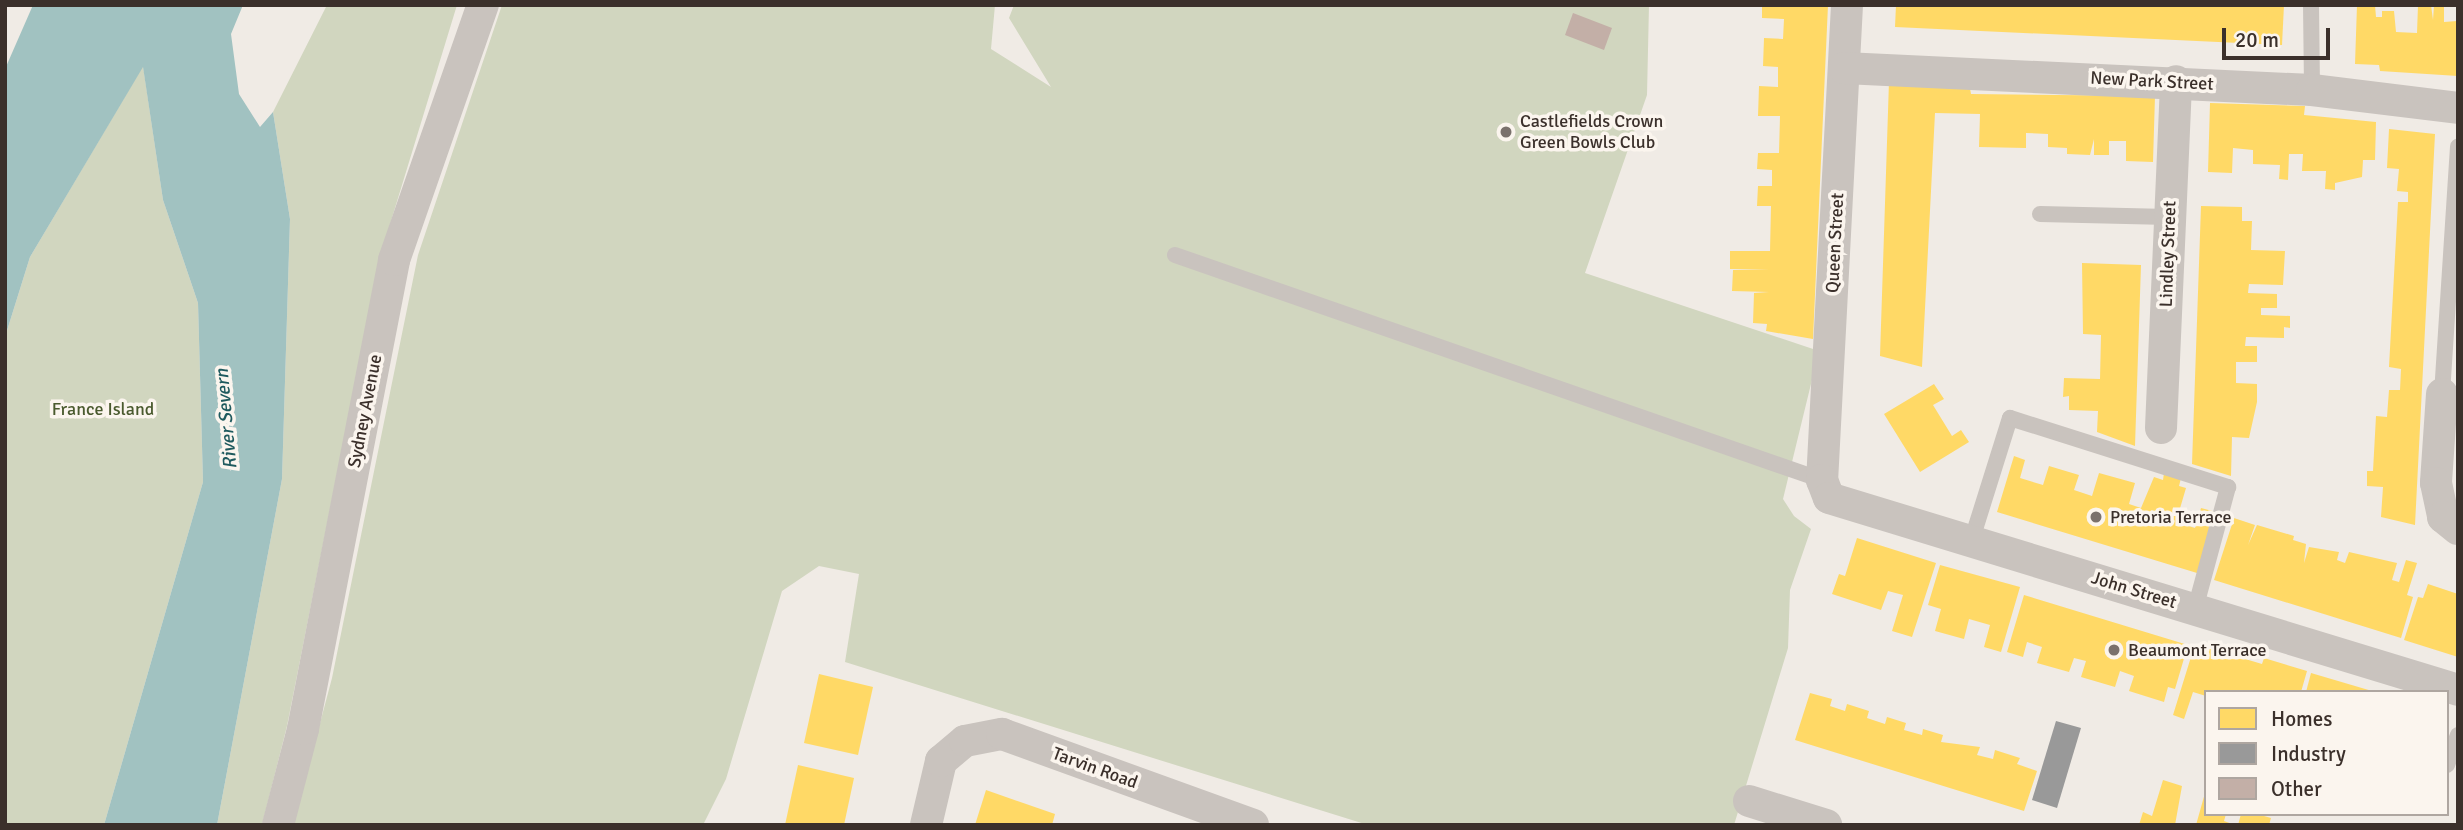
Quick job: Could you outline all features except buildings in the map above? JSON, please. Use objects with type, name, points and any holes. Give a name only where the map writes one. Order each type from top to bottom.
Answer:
[{"type":"street","name":"Sydney Avenue","points":[[278,825],[303,729],[394,260],[482,5]]},
{"type":"street","name":"Queen Street","points":[[1822,480],[1847,5]]},
{"type":"street","name":"New Park Street","points":[[1844,68],[2176,81],[2312,90],[2458,108]]},
{"type":"street","name":"Lindley Street","points":[[2161,428],[2176,81]]},
{"type":"street","points":[[2442,394],[2436,483],[2443,517],[2458,529]]},
{"type":"street","name":"John Street","points":[[1822,480],[1829,498],[1972,539],[2458,690]]},
{"type":"street","name":"Tarvin Road","points":[[926,825],[941,761],[965,741],[1002,734],[1253,825]]},
{"type":"street","points":[[1749,801],[1826,825]]},
{"type":"lane","points":[[2311,5],[2312,90]]},
{"type":"lane","points":[[2442,394],[2458,147]]},
{"type":"lane","points":[[2040,214],[2169,216]]},
{"type":"lane","points":[[1175,255],[1822,480]]},
{"type":"lane","points":[[1972,539],[2010,418],[2228,487],[2194,610]]},
{"type":"lane","points":[[2449,760],[2458,735]]},
{"type":"green space","points":[[327,5],[457,5],[380,257],[287,726],[262,825],[217,825],[282,479],[290,219],[273,112]]},
{"type":"green space","points":[[502,5],[995,5],[991,49],[1051,87],[1009,18],[1014,5],[1649,5],[1647,95],[1585,273],[1819,351],[1783,499],[1794,516],[1811,529],[1790,590],[1788,648],[1734,825],[1368,825],[845,662],[859,574],[819,566],[782,591],[726,779],[703,825],[293,825],[332,678],[418,255]]},
{"type":"green space","name":"France Island","points":[[143,66],[163,200],[198,303],[203,482],[104,825],[5,825],[5,337],[30,257]]},
{"type":"water","name":"River Severn","points":[[33,5],[243,5],[231,34],[239,94],[260,127],[273,112],[290,219],[282,479],[217,825],[104,825],[203,482],[198,303],[163,200],[143,67],[30,257],[5,337],[5,69]]},
{"type":"place","name":"Castlefields Crown Green Bowls Club","points":[[1506,132]]},
{"type":"place","name":"Pretoria Terrace","points":[[2096,517]]},
{"type":"place","name":"Beaumont Terrace","points":[[2114,650]]}]
